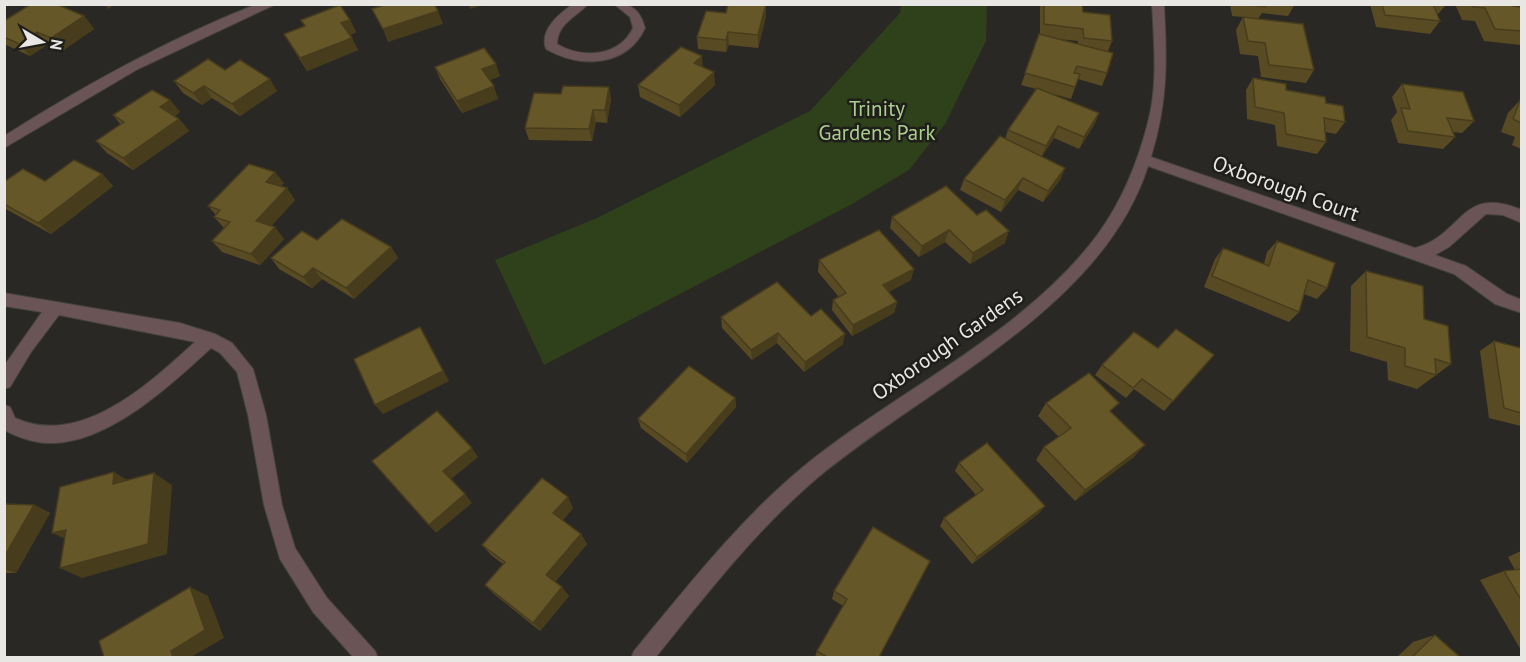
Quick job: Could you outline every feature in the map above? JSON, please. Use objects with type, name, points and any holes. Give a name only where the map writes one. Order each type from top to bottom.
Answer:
[{"type":"street","points":[[4,143],[70,101],[167,49],[270,4]]},
{"type":"street","points":[[582,4],[557,24],[551,35],[551,46],[560,54],[572,59],[603,57],[627,46],[636,38],[640,29],[639,20],[633,12],[620,4]]},
{"type":"street","name":"Oxborough Gardens","points":[[641,657],[726,556],[809,474],[891,410],[977,354],[1037,308],[1085,263],[1120,213],[1145,160],[1155,122],[1161,82],[1158,4]]},
{"type":"street","name":"Oxborough Court","points":[[1145,160],[1460,270],[1502,299],[1521,307]]},
{"type":"street","points":[[1413,255],[1442,246],[1469,215],[1487,207],[1510,211],[1521,217]]},
{"type":"street","points":[[4,299],[180,330],[208,339],[236,358],[250,382],[273,505],[287,552],[320,605],[368,657]]},
{"type":"street","points":[[4,382],[25,347],[56,307]]},
{"type":"street","points":[[4,413],[9,424],[32,433],[63,432],[97,423],[171,375],[208,339]]},
{"type":"green space","name":"Trinity Gardens Park","points":[[901,5],[987,5],[986,41],[945,124],[909,170],[852,204],[544,365],[495,260],[597,218],[810,111],[900,13]]},
{"type":"building","points":[[31,4],[56,4],[84,16],[51,38],[37,32],[19,44],[4,37],[4,21]]},
{"type":"building","points":[[387,4],[434,4],[438,11],[383,29],[372,9]]},
{"type":"building","points":[[728,4],[766,4],[758,35],[728,32],[726,40],[697,37],[706,11],[726,13]]},
{"type":"building","points":[[1044,4],[1082,4],[1083,12],[1110,15],[1112,41],[1084,38],[1083,29],[1044,24]]},
{"type":"building","points":[[1246,4],[1265,4],[1265,7]]},
{"type":"building","points":[[1382,4],[1433,4],[1440,21],[1385,15]]},
{"type":"building","points":[[1471,4],[1512,4],[1521,7],[1521,31],[1495,29],[1485,8],[1473,7]]},
{"type":"building","points":[[340,5],[350,20],[341,23],[352,38],[300,58],[284,34],[305,26],[301,20]]},
{"type":"building","points":[[1243,17],[1303,24],[1314,70],[1269,65],[1265,43],[1248,41]]},
{"type":"building","points":[[1039,34],[1113,53],[1107,73],[1077,66],[1074,73],[1080,74],[1075,87],[1025,73]]},
{"type":"building","points":[[681,47],[702,56],[694,63],[714,72],[679,105],[638,85]]},
{"type":"building","points":[[484,48],[496,64],[482,69],[494,86],[457,101],[435,67]]},
{"type":"building","points":[[208,59],[225,70],[240,60],[270,79],[232,104],[204,86],[193,93],[174,81]]},
{"type":"building","points":[[1253,78],[1286,84],[1286,90],[1325,97],[1326,103],[1343,106],[1345,122],[1324,118],[1326,142],[1286,134],[1284,113],[1255,107]]},
{"type":"building","points":[[1402,84],[1463,92],[1474,121],[1447,118],[1455,137],[1408,131],[1401,108],[1410,109]]},
{"type":"building","points":[[563,86],[609,87],[605,110],[593,110],[589,129],[525,128],[534,93],[561,94]]},
{"type":"building","points":[[1037,88],[1099,113],[1084,137],[1058,126],[1046,146],[1008,130]]},
{"type":"building","points":[[152,90],[170,100],[160,107],[179,119],[123,158],[96,141],[124,122],[113,115]]},
{"type":"building","points":[[1521,101],[1521,123],[1513,119]]},
{"type":"building","points":[[1000,136],[1065,168],[1048,191],[1023,178],[1005,200],[964,179]]},
{"type":"building","points":[[74,160],[102,174],[38,223],[4,204],[4,182],[23,169],[45,181]]},
{"type":"building","points":[[249,164],[275,172],[266,182],[287,188],[256,221],[275,227],[251,254],[212,241],[230,222],[214,217],[220,210],[208,206]]},
{"type":"building","points":[[946,186],[977,215],[986,210],[1009,231],[973,253],[949,230],[922,246],[892,217]]},
{"type":"building","points":[[342,219],[391,247],[346,288],[313,268],[303,277],[271,258],[302,231],[317,240]]},
{"type":"building","points":[[879,230],[914,269],[883,285],[897,302],[853,325],[833,300],[846,293],[819,260]]},
{"type":"building","points":[[1277,241],[1335,263],[1327,288],[1308,280],[1299,312],[1212,276],[1223,248],[1269,266]]},
{"type":"building","points":[[1366,271],[1423,286],[1424,319],[1448,326],[1451,364],[1435,359],[1436,375],[1405,366],[1405,348],[1367,337]]},
{"type":"building","points":[[777,282],[811,316],[821,309],[845,334],[805,362],[778,333],[751,350],[721,317]]},
{"type":"building","points":[[420,327],[443,371],[375,405],[354,359]]},
{"type":"building","points":[[1176,329],[1214,355],[1173,401],[1142,379],[1133,388],[1102,365],[1134,332],[1158,348]]},
{"type":"building","points":[[1494,341],[1521,348],[1521,413],[1504,408]]},
{"type":"building","points":[[689,366],[735,398],[686,454],[638,419]]},
{"type":"building","points":[[1089,373],[1119,403],[1110,411],[1145,445],[1085,490],[1044,447],[1071,428],[1046,403]]},
{"type":"building","points":[[437,411],[472,448],[443,471],[465,494],[429,525],[372,461]]},
{"type":"building","points":[[987,443],[1045,506],[977,557],[944,518],[983,490],[959,463]]},
{"type":"building","points":[[114,472],[113,484],[154,473],[148,544],[60,568],[66,530],[52,533],[60,487]]},
{"type":"building","points":[[542,478],[568,497],[553,513],[581,534],[546,575],[562,587],[533,623],[485,585],[505,562],[482,545]]},
{"type":"building","points":[[4,504],[34,505],[4,557]]},
{"type":"building","points":[[873,527],[930,561],[879,657],[827,657],[817,651],[847,599],[834,591]]},
{"type":"building","points":[[1521,569],[1521,600],[1504,571]]},
{"type":"building","points":[[190,587],[205,630],[171,651],[173,657],[104,657],[99,641]]},
{"type":"building","points":[[1435,635],[1460,657],[1412,657]]}]
